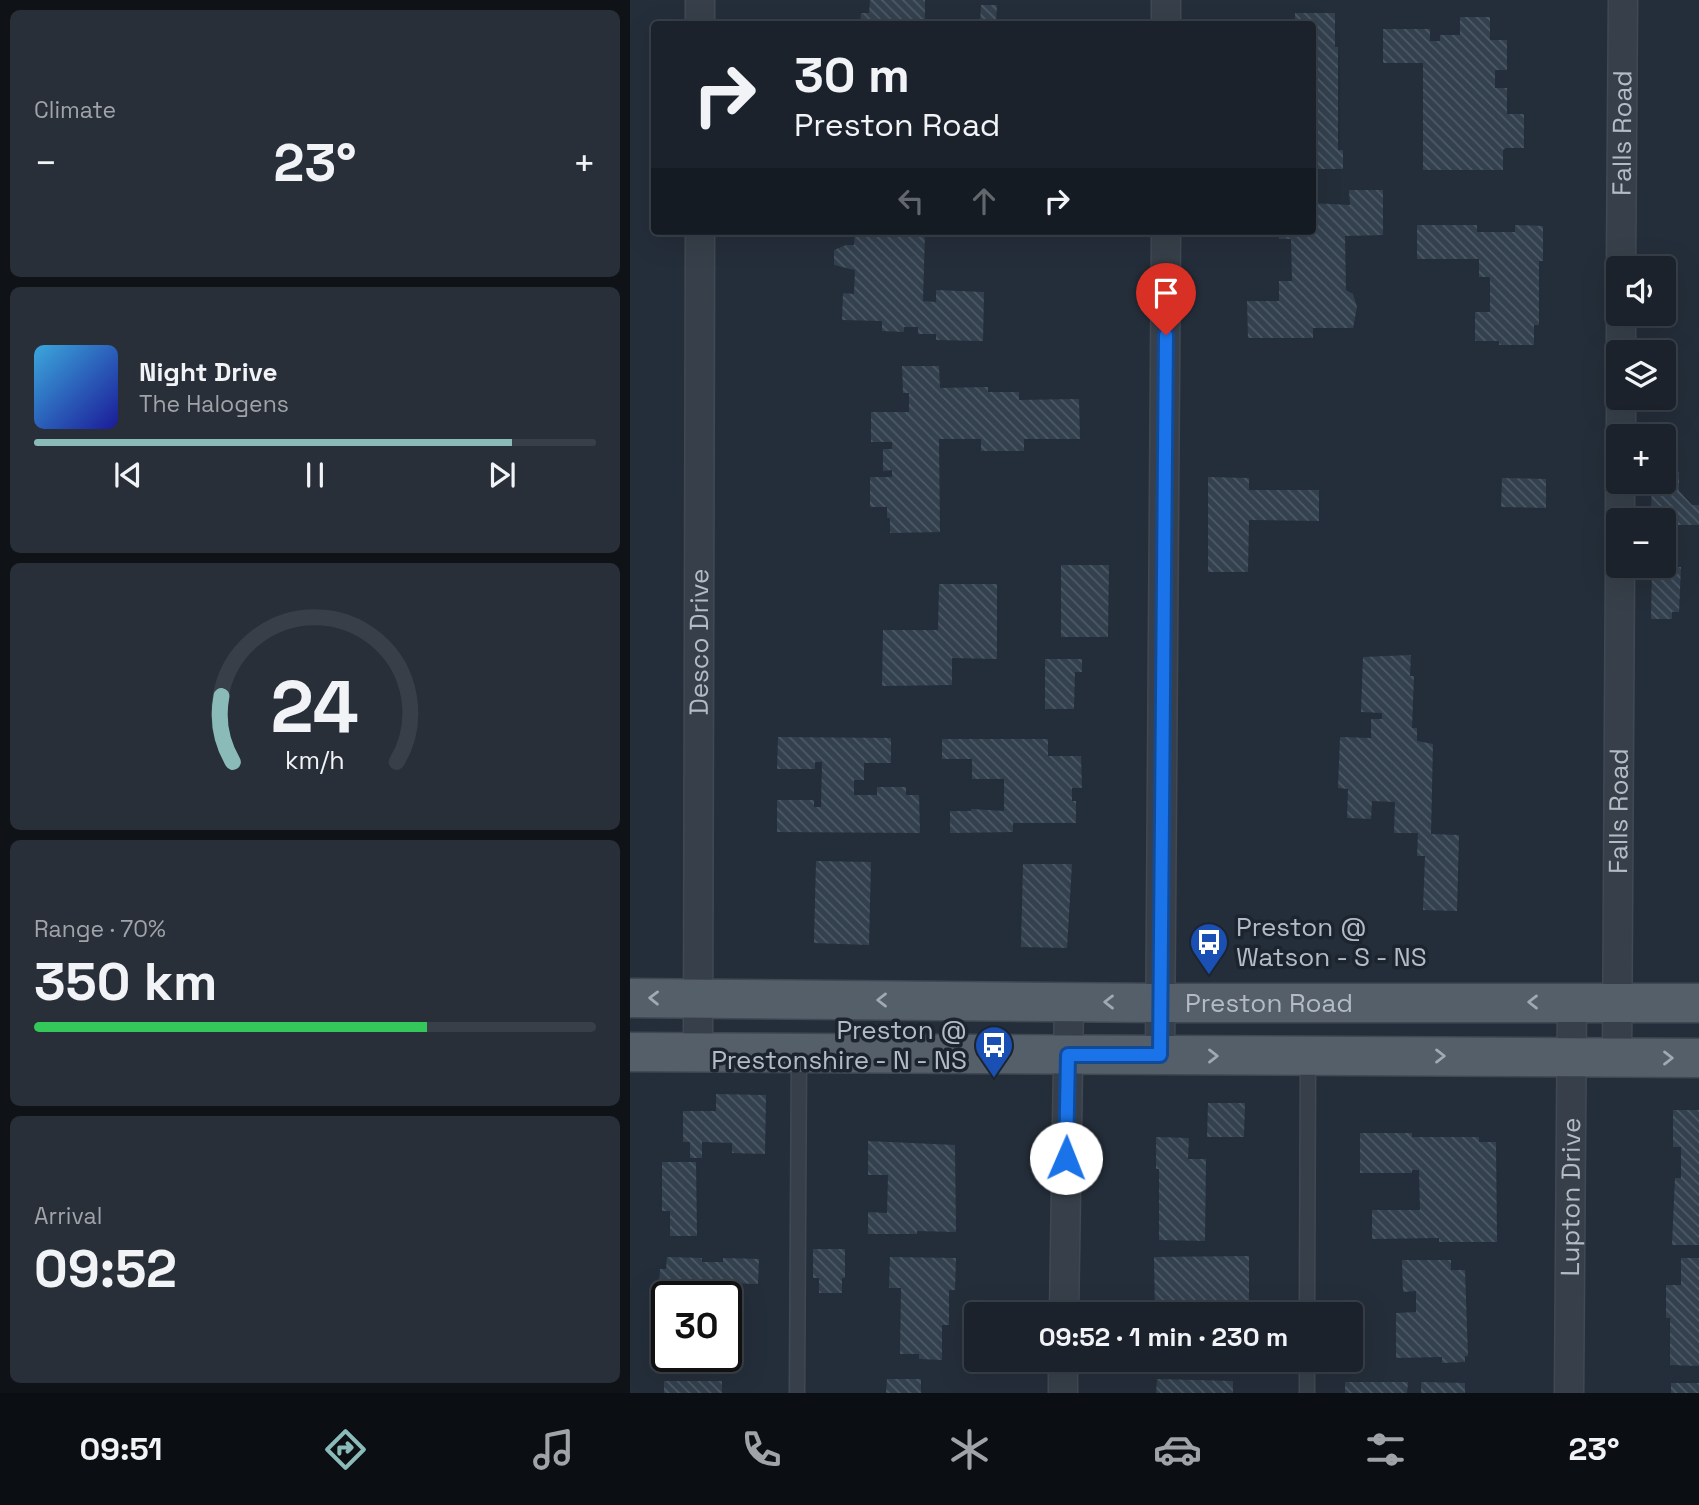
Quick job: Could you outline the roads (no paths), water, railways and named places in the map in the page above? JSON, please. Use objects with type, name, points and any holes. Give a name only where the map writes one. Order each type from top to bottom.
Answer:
[{"type":"main road","name":"Preston Road","points":[[630,998],[1160,1003],[1699,1003]]},
{"type":"main road","name":"Preston Road","points":[[630,1052],[1699,1058]]},
{"type":"street","points":[[700,0],[700,21]]},
{"type":"street","points":[[1166,0],[1166,21]]},
{"type":"street","name":"Falls Road","points":[[1621,256],[1623,0]]},
{"type":"street","name":"Desco Drive","points":[[698,1052],[700,235]]},
{"type":"street","points":[[1160,1055],[1166,235]]},
{"type":"street","name":"Falls Road","points":[[1617,1058],[1620,578]]},
{"type":"street","points":[[1064,1302],[1069,1002]]},
{"type":"street","name":"Lupton Drive","points":[[1569,1393],[1572,1002]]},
{"type":"street","points":[[1063,1372],[1063,1393]]},
{"type":"lane","points":[[797,1393],[799,1053]]},
{"type":"lane","points":[[1307,1302],[1308,1056]]},
{"type":"lane","points":[[1307,1372],[1307,1393]]},
{"type":"place","name":"Preston @ Watson - S - NS","points":[[1209,976]]},
{"type":"place","name":"Preston @ Prestonshire - N - NS","points":[[994,1079]]}]
